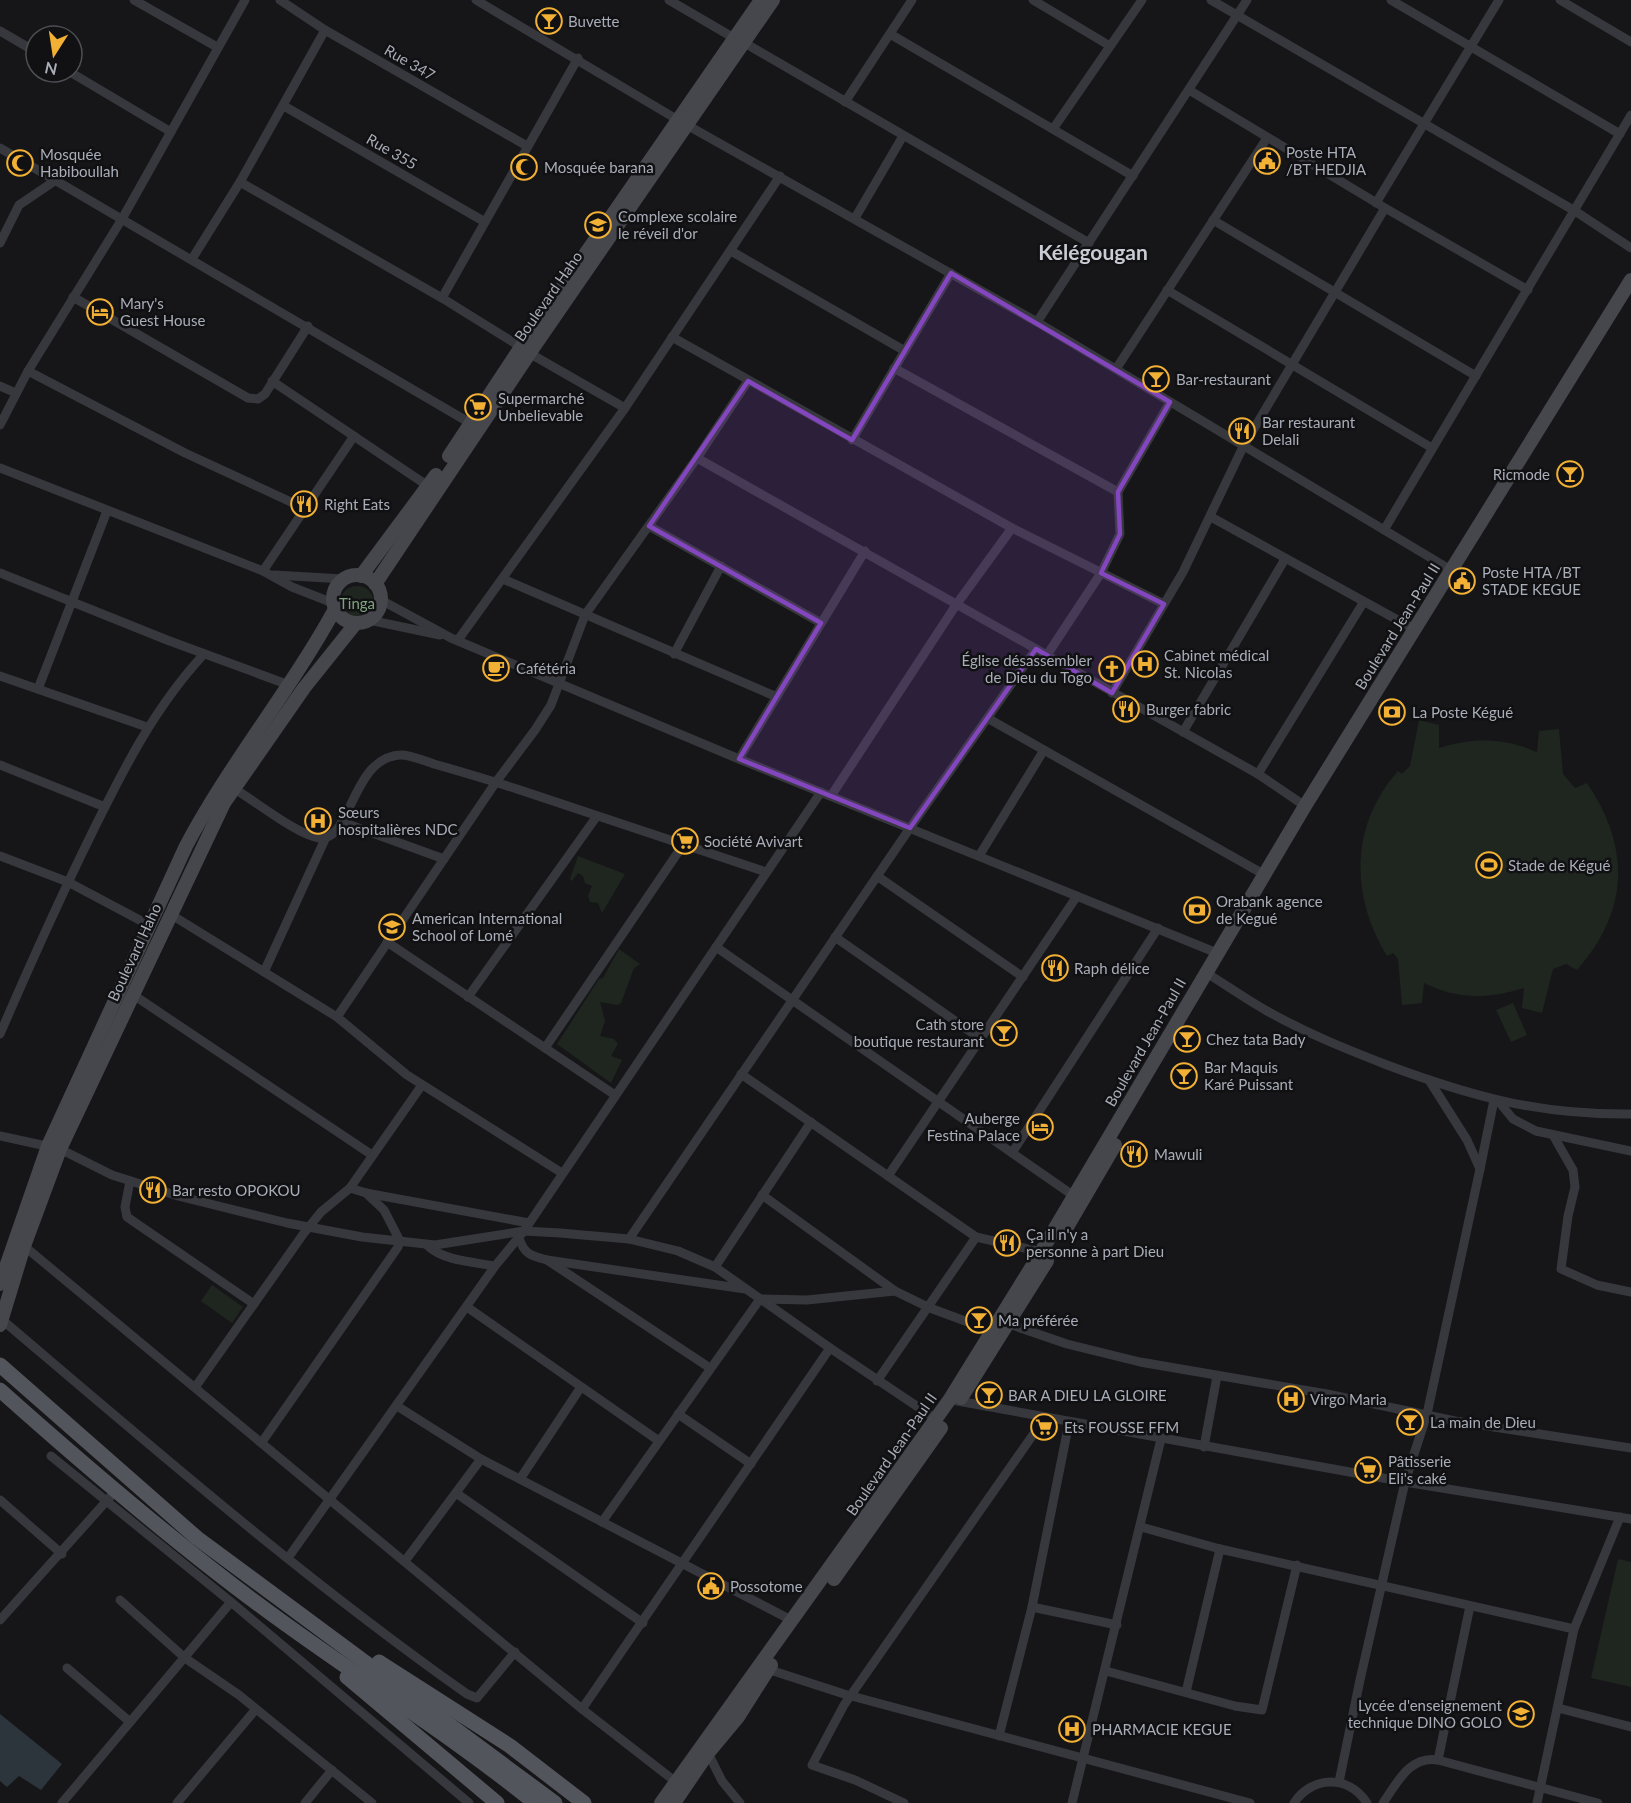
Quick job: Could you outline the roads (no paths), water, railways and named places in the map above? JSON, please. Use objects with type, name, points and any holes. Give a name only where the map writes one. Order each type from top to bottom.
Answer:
[{"type":"main road","name":"Boulevard Haho","points":[[375,584],[525,350],[739,40],[761,0]]},
{"type":"main road","name":"Boulevard Haho","points":[[739,40],[773,0]]},
{"type":"main road","name":"Boulevard Jean-Paul II","points":[[661,1803],[880,1516],[954,1401],[1009,1324],[1209,974],[1217,953],[1450,570],[1631,280]]},
{"type":"main road","name":"Boulevard Jean-Paul II","points":[[674,1803],[708,1753],[738,1718],[764,1668],[793,1622],[936,1419],[954,1401],[992,1331],[1209,974],[1631,293]]},
{"type":"main road","name":"Boulevard Haho","points":[[361,576],[525,350]]},
{"type":"main road","points":[[361,576],[375,584],[381,600],[376,613],[362,621],[344,619],[334,606],[335,589],[344,579],[361,576]]},
{"type":"main road","name":"Boulevard Haho","points":[[0,1284],[54,1148],[149,925],[209,802],[318,642],[334,606]]},
{"type":"main road","name":"Boulevard Haho","points":[[54,1148],[233,788],[304,688],[362,621]]},
{"type":"main road","name":"Boulevard Haho","points":[[0,1320],[24,1246],[39,1188]]},
{"type":"main road","points":[[0,1357],[4,1368],[171,1516],[234,1567],[319,1626],[484,1728],[584,1803]]},
{"type":"main road","points":[[0,1390],[112,1495],[182,1544],[293,1629],[497,1803]]},
{"type":"main road","points":[[319,1626],[392,1690],[535,1803]]},
{"type":"main road","points":[[293,1629],[392,1690],[555,1803]]},
{"type":"street","points":[[134,0],[217,47]]},
{"type":"street","points":[[0,425],[28,371],[122,219],[245,0]]},
{"type":"street","name":"Rue 347","points":[[280,0],[326,30],[527,146]]},
{"type":"street","points":[[669,0],[1089,243]]},
{"type":"street","points":[[845,102],[912,0]]},
{"type":"street","points":[[1033,0],[1110,46]]},
{"type":"street","points":[[1053,129],[1142,0]]},
{"type":"street","points":[[1211,0],[1575,211],[1631,248]]},
{"type":"street","points":[[1037,322],[1247,0]]},
{"type":"street","points":[[1390,0],[1620,134]]},
{"type":"street","points":[[1376,203],[1499,0]]},
{"type":"street","points":[[1560,0],[1631,42]]},
{"type":"street","points":[[480,1],[683,122],[1037,322],[1450,570]]},
{"type":"street","points":[[192,259],[240,182],[326,30]]},
{"type":"street","points":[[0,31],[24,45]]},
{"type":"street","points":[[890,34],[1133,176]]},
{"type":"street","points":[[442,298],[578,58]]},
{"type":"street","points":[[84,80],[171,132]]},
{"type":"street","points":[[1189,90],[1376,203],[1528,290]]},
{"type":"street","name":"Rue 355","points":[[284,106],[485,222]]},
{"type":"street","points":[[1384,530],[1631,115]]},
{"type":"street","points":[[855,218],[903,136]]},
{"type":"street","points":[[1116,369],[1267,138]]},
{"type":"street","points":[[0,148],[308,326],[470,423]]},
{"type":"street","points":[[455,639],[503,579],[625,408],[780,176]]},
{"type":"street","points":[[0,243],[19,205],[56,180]]},
{"type":"street","points":[[240,182],[442,298],[525,350],[625,408]]},
{"type":"street","points":[[1112,693],[1164,604],[1210,517],[1243,447],[1385,208]]},
{"type":"street","points":[[1213,220],[1476,376]]},
{"type":"street","points":[[730,251],[905,351]]},
{"type":"street","points":[[852,440],[951,273]]},
{"type":"street","points":[[1167,290],[1432,448]]},
{"type":"street","points":[[73,297],[248,398],[258,399],[308,326]]},
{"type":"street","points":[[672,337],[1012,528],[1164,604]]},
{"type":"street","points":[[894,368],[1118,492]]},
{"type":"street","points":[[28,371],[185,453],[304,508]]},
{"type":"street","points":[[272,381],[428,486]]},
{"type":"street","points":[[337,1017],[496,782],[535,730],[560,683],[585,615],[697,458],[748,381]]},
{"type":"street","points":[[0,386],[16,393]]},
{"type":"street","points":[[1047,655],[1101,573],[1120,534],[1118,492],[1170,402]]},
{"type":"street","points":[[267,573],[304,508],[354,436]]},
{"type":"street","points":[[697,458],[1258,774],[1305,806]]},
{"type":"street","points":[[0,468],[267,573],[334,606]]},
{"type":"street","points":[[38,689],[107,511]]},
{"type":"street","points":[[1210,517],[1414,629]]},
{"type":"street","points":[[649,526],[821,624]]},
{"type":"street","points":[[831,796],[956,605],[1012,528]]},
{"type":"street","points":[[739,759],[865,551]]},
{"type":"street","points":[[1183,732],[1285,560]]},
{"type":"street","points":[[674,654],[721,566]]},
{"type":"street","points":[[0,573],[204,654],[289,685]]},
{"type":"street","points":[[267,573],[344,579]]},
{"type":"street","points":[[503,579],[777,697]]},
{"type":"street","points":[[381,600],[455,639],[739,759],[1217,953]]},
{"type":"street","points":[[1258,774],[1364,603]]},
{"type":"street","points":[[362,621],[455,639]]},
{"type":"street","points":[[628,1239],[910,828],[989,719],[1036,649]]},
{"type":"street","points":[[0,1034],[68,882],[147,727],[170,694],[204,654]]},
{"type":"street","points":[[0,676],[147,727]]},
{"type":"street","points":[[989,719],[1265,875]]},
{"type":"street","points":[[979,856],[1044,750]]},
{"type":"street","points":[[233,788],[303,831],[318,838],[326,837],[333,834],[342,822],[374,765],[388,757],[405,755],[496,782],[766,872]]},
{"type":"street","points":[[0,765],[105,807]]},
{"type":"street","points":[[288,1558],[495,1266],[524,1231],[821,792]]},
{"type":"street","points":[[468,997],[597,816]]},
{"type":"street","points":[[342,822],[444,859]]},
{"type":"street","points":[[264,972],[326,837]]},
{"type":"street","points":[[545,1048],[683,845]]},
{"type":"street","points":[[0,856],[68,882],[149,925]]},
{"type":"street","points":[[877,876],[1023,977]]},
{"type":"street","points":[[888,1176],[1077,896]]},
{"type":"street","points":[[171,914],[337,1017],[407,1075],[562,1173]]},
{"type":"street","points":[[1011,1153],[1158,928]]},
{"type":"street","points":[[835,937],[981,1039]]},
{"type":"street","points":[[387,942],[615,1095]]},
{"type":"street","points":[[716,947],[1074,1196]]},
{"type":"street","points":[[1209,974],[1267,1011],[1328,1042],[1429,1080],[1497,1101],[1542,1110],[1631,1114]]},
{"type":"street","points":[[132,994],[372,1155]]},
{"type":"street","points":[[741,1074],[976,1237],[1041,1252]]},
{"type":"street","points":[[1429,1080],[1467,1140],[1480,1169]]},
{"type":"street","points":[[196,1386],[309,1227],[332,1202],[350,1188],[422,1085]]},
{"type":"street","points":[[1497,1101],[1513,1119],[1536,1131],[1631,1151]]},
{"type":"street","points":[[1339,1782],[1405,1482],[1427,1414],[1497,1101]]},
{"type":"street","points":[[715,1267],[811,1122]]},
{"type":"street","points":[[0,1136],[54,1148],[130,1180],[178,1196],[309,1227],[427,1245],[524,1231]]},
{"type":"street","points":[[1553,1136],[1573,1170],[1575,1187],[1568,1216],[1561,1269],[1597,1285],[1631,1292]]},
{"type":"street","points":[[130,1180],[125,1207],[127,1217],[254,1304]]},
{"type":"street","points":[[350,1188],[524,1231],[628,1239],[678,1251],[715,1267],[936,1419]]},
{"type":"street","points":[[262,1442],[396,1252],[400,1241],[384,1210],[366,1193]]},
{"type":"street","points":[[762,1195],[895,1291],[930,1308],[992,1331]]},
{"type":"street","points":[[524,1231],[523,1250],[527,1254],[547,1260],[747,1289]]},
{"type":"street","points":[[878,1381],[930,1308],[976,1237]]},
{"type":"street","points":[[427,1245],[445,1256],[495,1266]]},
{"type":"street","points":[[24,1246],[196,1386],[582,1709],[676,1782]]},
{"type":"street","points":[[547,1260],[710,1368]]},
{"type":"street","points":[[760,1299],[807,1300],[895,1291]]},
{"type":"street","points":[[602,1522],[760,1299]]},
{"type":"street","points":[[467,1307],[659,1441]]},
{"type":"street","points":[[0,1320],[288,1558],[396,1644],[473,1698],[477,1698],[514,1652]]},
{"type":"street","points":[[1009,1324],[1105,1354],[1427,1414],[1631,1448]]},
{"type":"street","points":[[582,1709],[830,1348]]},
{"type":"street","points":[[1203,1447],[1217,1376]]},
{"type":"street","points":[[520,1479],[581,1387]]},
{"type":"street","points":[[954,1401],[1203,1447],[1631,1519]]},
{"type":"street","points":[[396,1406],[481,1459],[793,1622]]},
{"type":"street","points":[[678,1414],[751,1464]]},
{"type":"street","points":[[904,1803],[855,1780],[812,1765],[850,1696],[1044,1419]]},
{"type":"street","points":[[999,1736],[1032,1608],[1069,1423]]},
{"type":"street","points":[[1072,1803],[1161,1439]]},
{"type":"street","points":[[51,1456],[112,1495],[231,1602],[469,1803]]},
{"type":"street","points":[[405,1562],[481,1459]]},
{"type":"street","points":[[456,1493],[643,1623]]},
{"type":"street","points":[[0,1620],[62,1554],[112,1495]]},
{"type":"street","points":[[0,1500],[62,1554]]},
{"type":"street","points":[[1537,1803],[1574,1629],[1620,1517]]},
{"type":"street","points":[[1141,1527],[1220,1549],[1574,1629]]},
{"type":"street","points":[[1186,1692],[1220,1549]]},
{"type":"street","points":[[1106,1671],[1235,1706],[1262,1710],[1297,1565]]},
{"type":"street","points":[[120,1600],[185,1658],[256,1708],[372,1803]]},
{"type":"street","points":[[62,1803],[231,1602]]},
{"type":"street","points":[[1437,1760],[1470,1606]]},
{"type":"street","points":[[1032,1608],[1117,1625]]},
{"type":"street","points":[[67,1668],[130,1722]]},
{"type":"street","points":[[764,1668],[850,1696],[1250,1803]]},
{"type":"street","points":[[177,1803],[256,1708]]},
{"type":"street","points":[[1558,1708],[1631,1727]]},
{"type":"street","points":[[708,1753],[722,1781],[740,1803]]},
{"type":"street","points":[[1383,1803],[1417,1760],[1427,1758],[1598,1803]]},
{"type":"street","points":[[305,1803],[332,1770]]},
{"type":"street","points":[[1294,1803],[1300,1794],[1312,1785],[1325,1782],[1339,1782],[1352,1787],[1366,1803]]},
{"type":"place","name":"Buvette","points":[[549,21]]},
{"type":"place","name":"Poste HTA /BT HEDJIA","points":[[1267,161]]},
{"type":"place","name":"Mosquée Habiboullah","points":[[20,163]]},
{"type":"place","name":"Mosquée barana","points":[[524,167]]},
{"type":"place","name":"Complexe scolaire le réveil d'or","points":[[598,225]]},
{"type":"place","name":"Mary's Guest House","points":[[100,312]]},
{"type":"place","name":"Bar-restaurant","points":[[1156,379]]},
{"type":"place","name":"Supermarché Unbelievable","points":[[478,407]]},
{"type":"place","name":"Bar restaurant Delali","points":[[1242,431]]},
{"type":"place","name":"Ricmode","points":[[1570,474]]},
{"type":"place","name":"Right Eats","points":[[304,504]]},
{"type":"place","name":"Poste HTA /BT STADE KEGUE","points":[[1462,581]]},
{"type":"place","name":"Cabinet médical St. Nicolas","points":[[1145,664]]},
{"type":"place","name":"Cafétéria","points":[[496,668]]},
{"type":"place","name":"Église désassembler de Dieu du Togo","points":[[1112,669]]},
{"type":"place","name":"Burger fabric","points":[[1126,709]]},
{"type":"place","name":"La Poste Kégué","points":[[1392,712]]},
{"type":"place","name":"Sœurs hospitalières NDC","points":[[318,821]]},
{"type":"place","name":"Société Avivart","points":[[685,841]]},
{"type":"place","name":"Stade de Kégué","points":[[1489,865]]},
{"type":"place","name":"Orabank agence de Kegué","points":[[1197,910]]},
{"type":"place","name":"American International School of Lomé","points":[[392,927]]},
{"type":"place","name":"Raph délice","points":[[1055,968]]},
{"type":"place","name":"Cath store boutique restaurant","points":[[1004,1033]]},
{"type":"place","name":"Chez tata Bady","points":[[1187,1039]]},
{"type":"place","name":"Bar Maquis Karé Puissant","points":[[1184,1076]]},
{"type":"place","name":"Auberge Festina Palace","points":[[1040,1127]]},
{"type":"place","name":"Mawuli","points":[[1134,1154]]},
{"type":"place","name":"Bar resto OPOKOU","points":[[153,1190]]},
{"type":"place","name":"Ça il n'y a personne à part Dieu","points":[[1007,1243]]},
{"type":"place","name":"Ma préférée","points":[[979,1320]]},
{"type":"place","name":"BAR A DIEU LA GLOIRE","points":[[989,1395]]},
{"type":"place","name":"Virgo Maria","points":[[1291,1399]]},
{"type":"place","name":"La main de Dieu","points":[[1410,1422]]},
{"type":"place","name":"Ets FOUSSE FFM","points":[[1044,1427]]},
{"type":"place","name":"Pâtisserie Eli's caké","points":[[1368,1470]]},
{"type":"place","name":"Possotome","points":[[711,1586]]},
{"type":"place","name":"Lycée d'enseignement technique DINO GOLO","points":[[1521,1714]]},
{"type":"place","name":"PHARMACIE KEGUE","points":[[1072,1729]]},
{"type":"district","name":"Kélégougan","points":[[1093,251]]},
{"type":"park label","name":"Tinga","points":[[357,603]]}]
